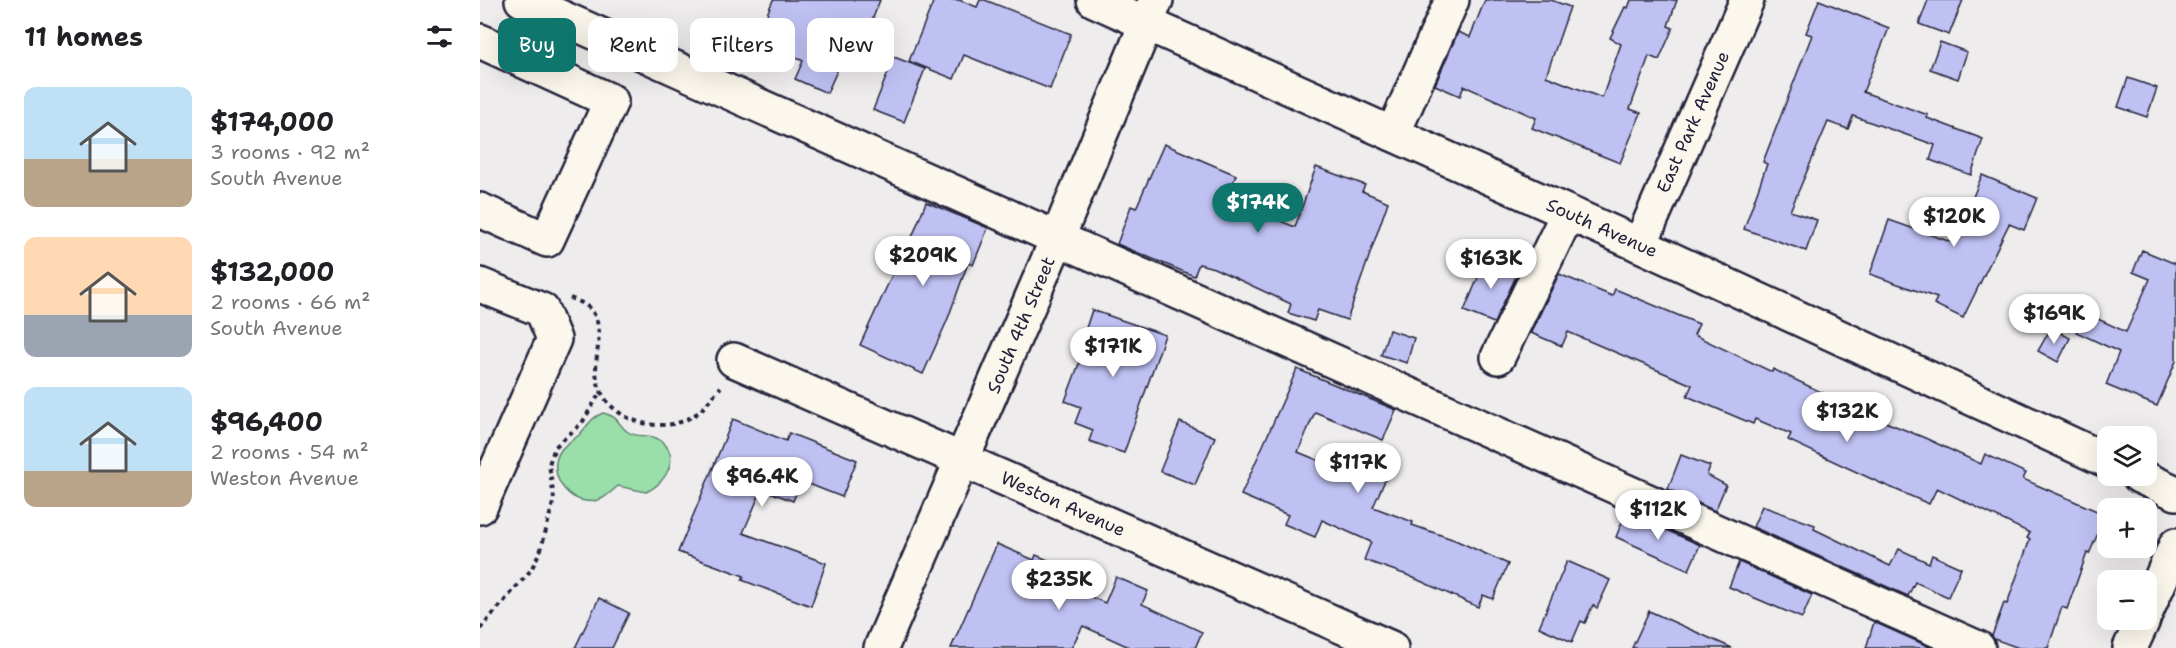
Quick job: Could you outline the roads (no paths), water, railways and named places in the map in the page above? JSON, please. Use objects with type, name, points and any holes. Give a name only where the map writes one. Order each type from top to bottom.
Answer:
[{"type":"street","points":[[522,0],[1978,648]]},
{"type":"street","name":"South Avenue","points":[[1094,0],[1151,12],[1393,134],[2097,456]]},
{"type":"street","points":[[1393,134],[1452,0]]},
{"type":"street","name":"East Park Avenue","points":[[1640,245],[1747,0]]},
{"type":"street","name":"South 4th Street","points":[[881,648],[1058,237],[1151,12]]},
{"type":"street","points":[[480,41],[611,101],[547,240],[480,210]]},
{"type":"street","points":[[1498,357],[1568,213]]},
{"type":"street","points":[[480,285],[542,310],[554,339],[480,507]]},
{"type":"street","name":"Weston Avenue","points":[[732,374],[963,460],[1391,648]]},
{"type":"street","points":[[2157,484],[2176,493]]},
{"type":"street","points":[[2157,587],[2176,545]]},
{"type":"street","points":[[2130,648],[2138,630]]}]
